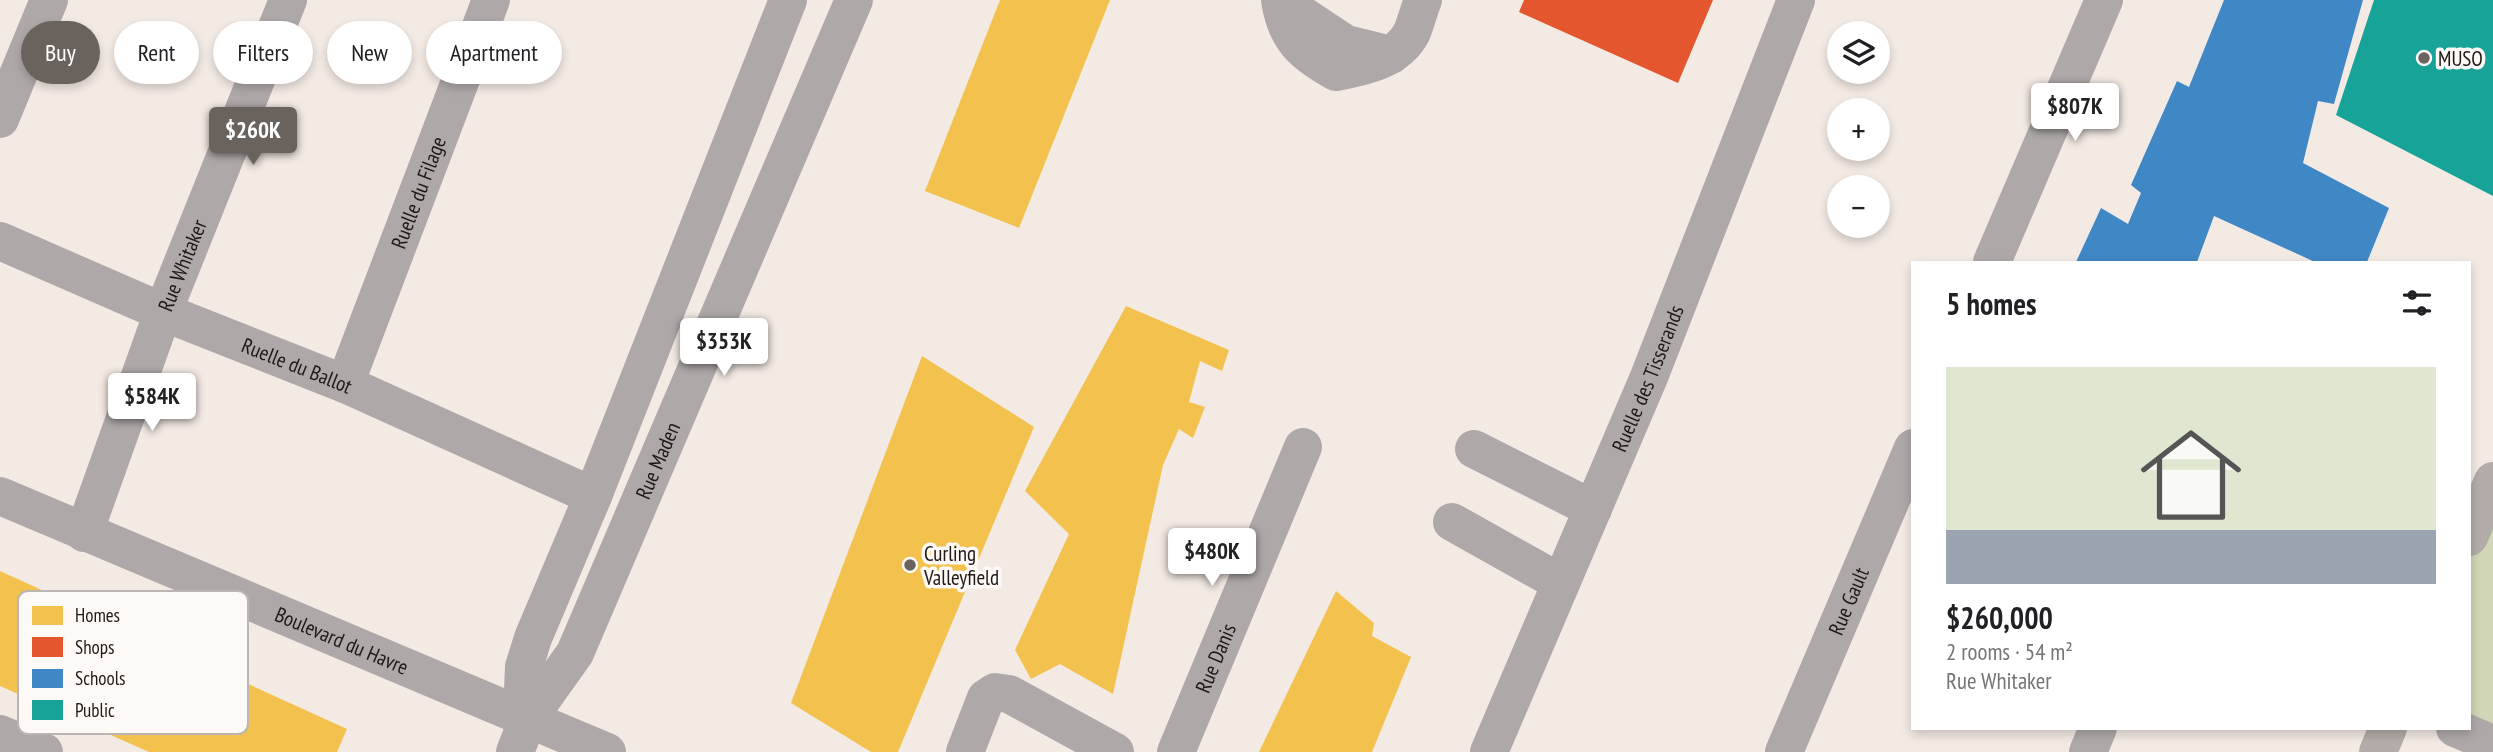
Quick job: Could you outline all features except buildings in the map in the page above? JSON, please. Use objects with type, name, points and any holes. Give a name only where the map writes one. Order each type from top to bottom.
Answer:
[{"type":"main road","points":[[2471,532],[2493,481]]},
{"type":"main road","points":[[2378,752],[2387,730]]},
{"type":"street","points":[[0,118],[49,0]]},
{"type":"street","name":"Rue Whitaker","points":[[84,533],[163,312],[288,0]]},
{"type":"street","name":"Ruelle du Filage","points":[[345,384],[491,0]]},
{"type":"street","points":[[522,735],[524,667],[533,638],[593,496],[788,0]]},
{"type":"street","name":"Rue Maden","points":[[522,735],[575,653],[854,0]]},
{"type":"street","points":[[1281,1],[1284,21],[1306,55],[1336,72],[1370,66],[1391,55],[1411,34],[1423,0]]},
{"type":"street","name":"Ruelle des Tisserands","points":[[1489,752],[1649,377],[1796,0]]},
{"type":"street","points":[[1992,261],[2104,0]]},
{"type":"street","name":"Ruelle du Ballot","points":[[0,240],[163,312],[345,384],[593,496]]},
{"type":"street","name":"Rue Danis","points":[[1176,752],[1303,447]]},
{"type":"street","points":[[1474,449],[1593,509]]},
{"type":"street","name":"Rue Gault","points":[[1784,752],[1911,453]]},
{"type":"street","name":"Boulevard du Havre","points":[[0,496],[210,591]]},
{"type":"street","points":[[1452,522],[1561,583]]},
{"type":"street","name":"Boulevard du Havre","points":[[248,609],[522,735],[607,752]]},
{"type":"street","points":[[965,752],[986,698],[995,692],[1009,694],[1115,752]]},
{"type":"street","points":[[2088,752],[2097,730]]},
{"type":"street","points":[[2460,730],[2493,744]]},
{"type":"street","points":[[0,734],[44,752]]},
{"type":"green space","points":[[2493,481],[2493,744],[2471,729],[2471,532]]},
{"type":"place","name":"MUSO","points":[[2424,58]]},
{"type":"place","name":"Curling Valleyfield","points":[[910,565]]}]
